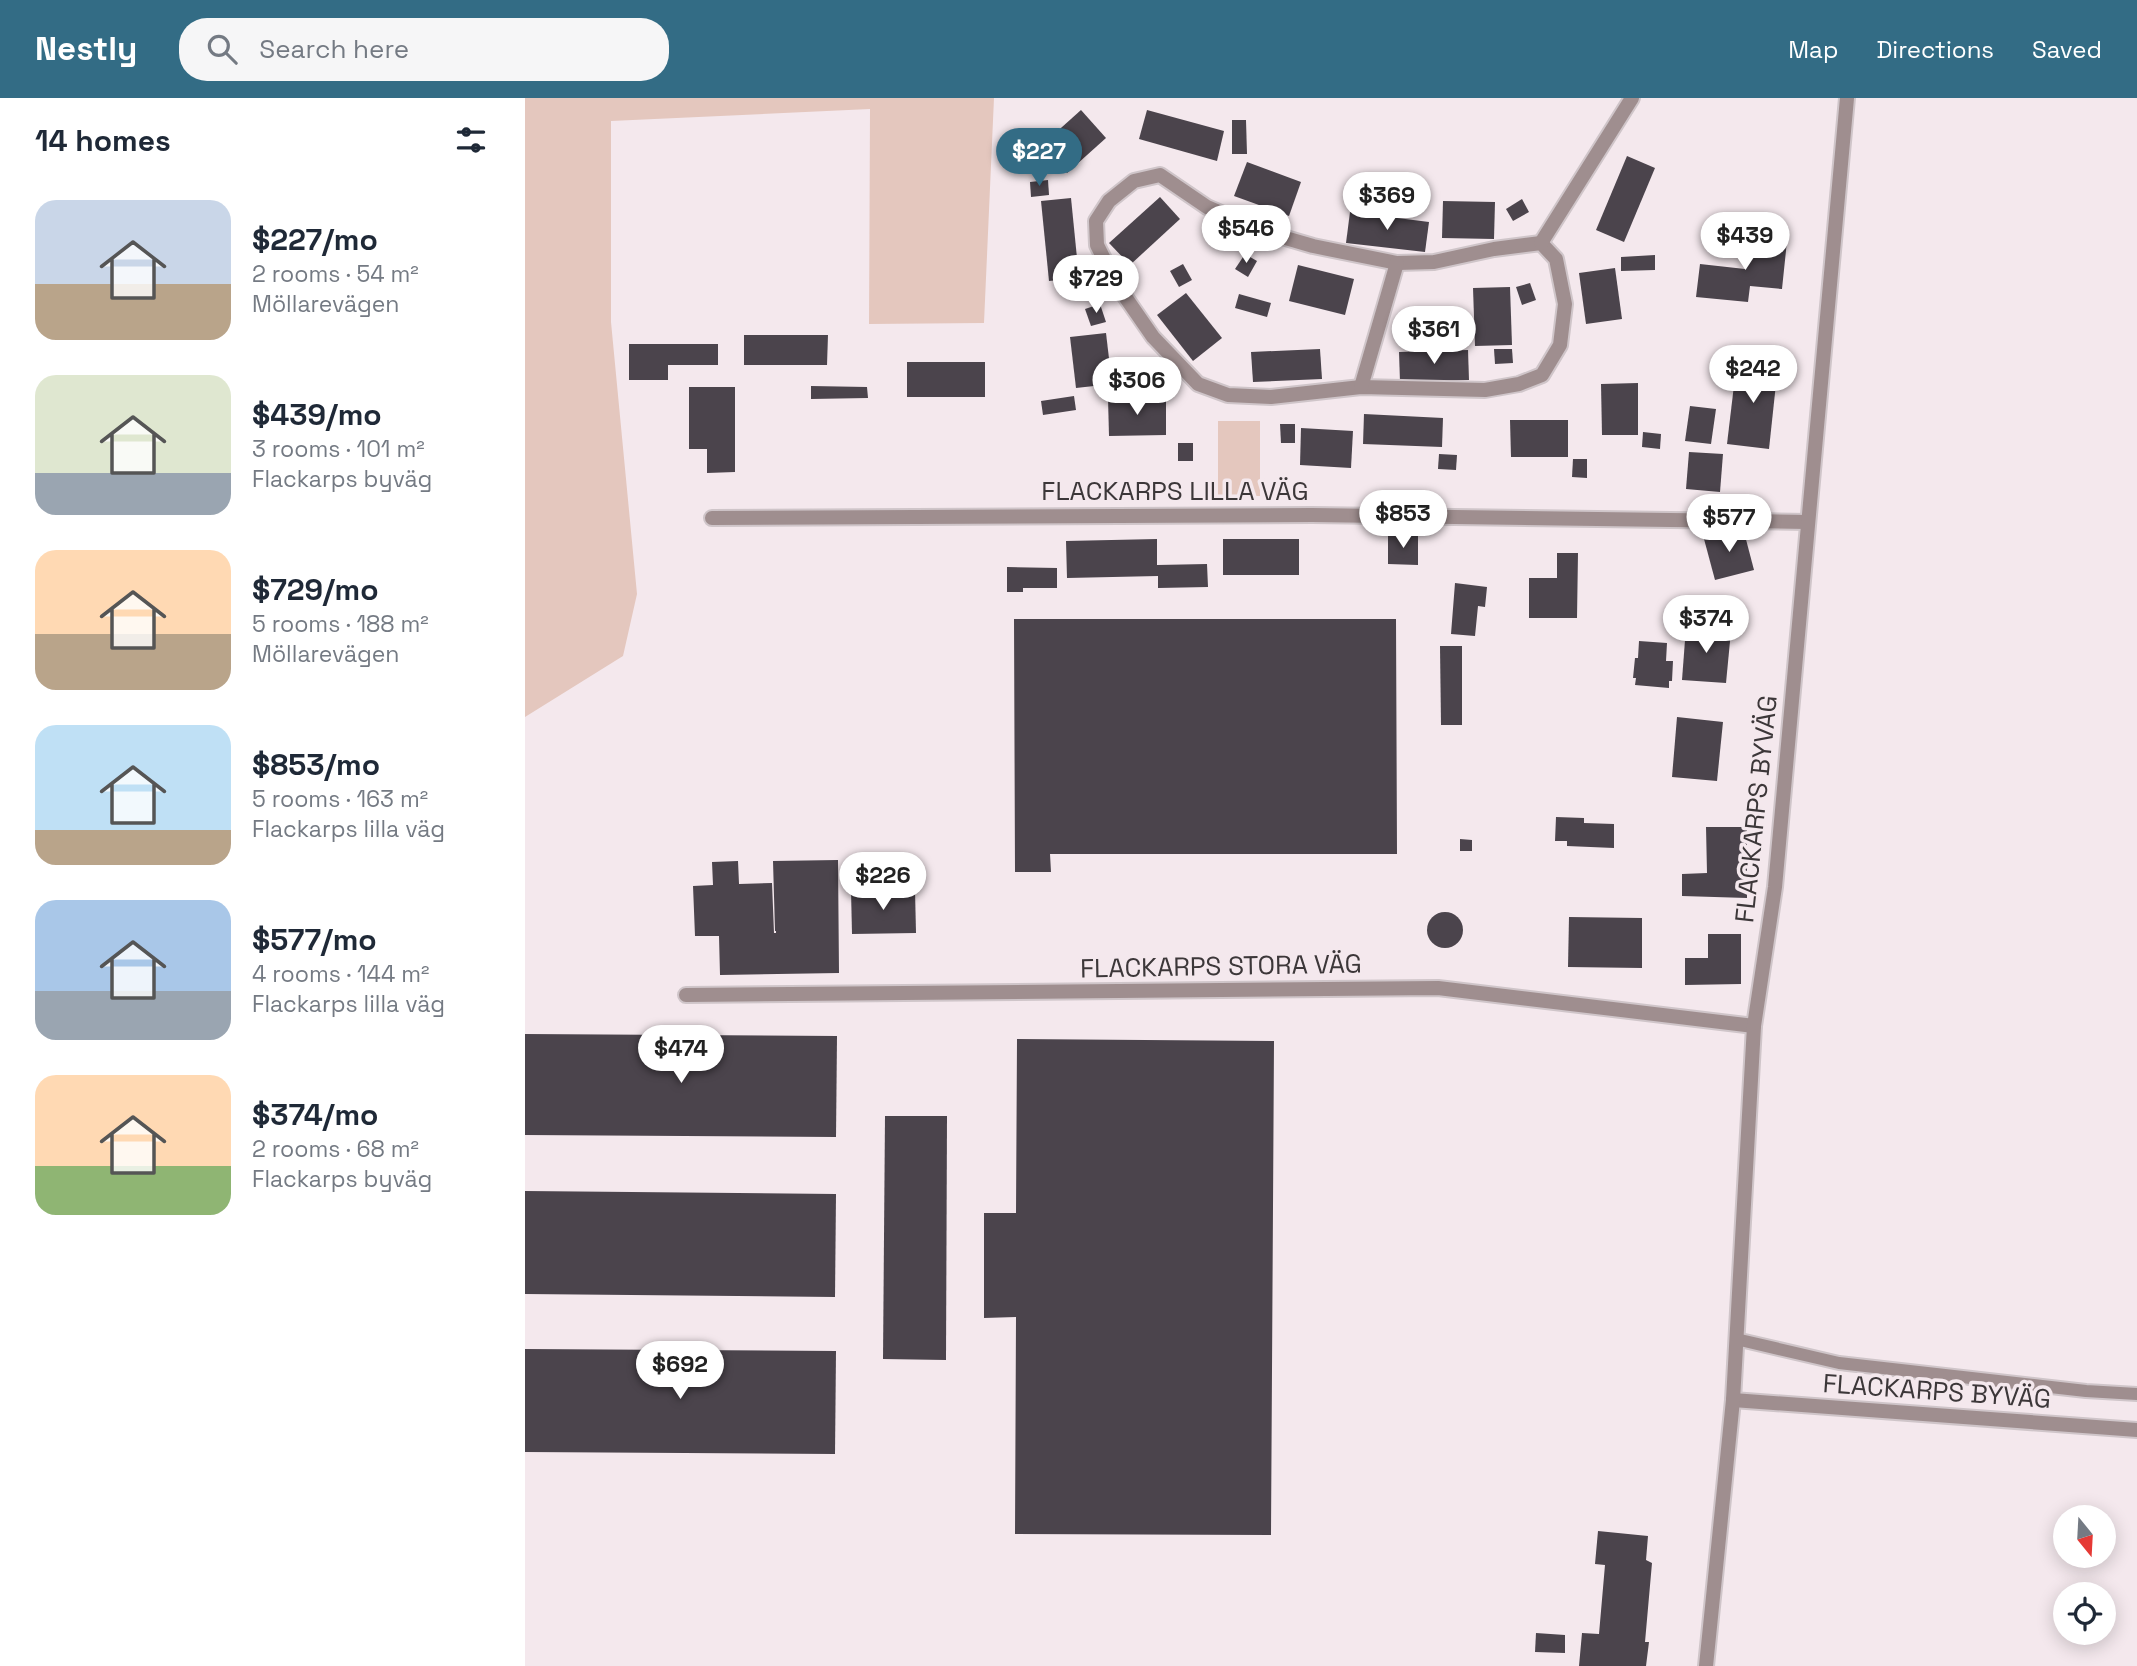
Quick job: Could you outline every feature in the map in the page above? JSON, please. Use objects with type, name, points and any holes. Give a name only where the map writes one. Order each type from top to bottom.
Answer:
[{"type":"street","points":[[1541,243],[1632,98]]},
{"type":"street","name":"FLACKARPS BYVÄG","points":[[1706,1666],[1733,1400],[1754,1026],[1775,887],[1847,98]]},
{"type":"street","points":[[1160,176],[1207,207],[1265,232],[1314,246],[1397,263],[1434,262],[1495,249],[1541,243],[1556,259],[1565,304],[1560,345],[1542,375],[1519,384],[1485,390],[1361,387],[1271,397],[1228,395],[1198,384],[1153,337],[1117,285],[1097,245],[1096,221],[1109,201],[1134,181],[1160,176]]},
{"type":"street","points":[[1361,387],[1397,263]]},
{"type":"street","name":"FLACKARPS LILLA VÄG","points":[[712,519],[1312,515],[1807,522]]},
{"type":"street","name":"FLACKARPS STORA VÄG","points":[[686,995],[1438,988],[1754,1026]]},
{"type":"street","name":"FLACKARPS BYVÄG","points":[[1733,1400],[2137,1430]]},
{"type":"lane","points":[[1736,1339],[1839,1363],[2086,1391],[2137,1394]]},
{"type":"shaded area","points":[[525,98],[994,98],[984,323],[869,324],[870,109],[611,121],[611,322],[637,594],[623,656],[525,717]]},
{"type":"shaded area","points":[[1218,421],[1260,421],[1260,496],[1218,496]]},
{"type":"building","points":[[1081,110],[1106,138],[1067,173],[1042,145]]},
{"type":"building","points":[[1147,110],[1224,131],[1217,161],[1139,139]]},
{"type":"building","points":[[1232,120],[1246,120],[1247,154],[1232,154]]},
{"type":"building","points":[[1627,156],[1655,168],[1624,242],[1596,230]]},
{"type":"building","points":[[1247,162],[1301,182],[1289,216],[1234,196]]},
{"type":"building","points":[[1048,180],[1049,195],[1031,197],[1030,182]]},
{"type":"building","points":[[1353,180],[1368,182],[1365,201],[1350,198]]},
{"type":"building","points":[[1160,197],[1180,219],[1130,265],[1109,243]]},
{"type":"building","points":[[1071,198],[1079,278],[1049,281],[1041,201]]},
{"type":"building","points":[[1522,199],[1529,212],[1513,221],[1506,209]]},
{"type":"building","points":[[1443,201],[1495,202],[1494,239],[1442,238]]},
{"type":"building","points":[[1350,212],[1429,222],[1425,252],[1346,243]]},
{"type":"building","points":[[1748,237],[1787,241],[1782,289],[1750,286],[1748,302],[1696,297],[1700,264],[1745,269]]},
{"type":"building","points":[[1245,254],[1257,261],[1248,277],[1235,269]]},
{"type":"building","points":[[1655,255],[1655,270],[1621,271],[1621,257]]},
{"type":"building","points":[[1183,264],[1192,280],[1179,287],[1170,271]]},
{"type":"building","points":[[1298,265],[1354,279],[1345,315],[1289,301]]},
{"type":"building","points":[[1615,268],[1622,319],[1586,324],[1579,273]]},
{"type":"building","points":[[1530,283],[1536,300],[1522,305],[1516,287]]},
{"type":"building","points":[[1510,287],[1512,345],[1475,346],[1473,288]]},
{"type":"building","points":[[1186,293],[1222,338],[1193,361],[1157,315]]},
{"type":"building","points":[[1239,294],[1271,303],[1267,317],[1235,308]]},
{"type":"building","points":[[1100,304],[1106,322],[1091,326],[1085,309]]},
{"type":"building","points":[[1106,333],[1112,384],[1076,388],[1070,337]]},
{"type":"building","points":[[744,335],[828,335],[827,365],[744,365]]},
{"type":"building","points":[[629,344],[718,344],[718,365],[668,365],[668,380],[629,380]]},
{"type":"building","points":[[1320,349],[1322,379],[1253,382],[1251,352]]},
{"type":"building","points":[[1494,349],[1512,349],[1513,363],[1495,364]]},
{"type":"building","points":[[1468,350],[1469,380],[1400,382],[1399,352]]},
{"type":"building","points":[[1737,360],[1778,365],[1769,449],[1727,444]]},
{"type":"building","points":[[907,362],[985,362],[985,397],[907,397]]},
{"type":"building","points":[[1638,383],[1638,435],[1602,435],[1601,384]]},
{"type":"building","points":[[811,386],[867,387],[868,398],[811,399]]},
{"type":"building","points":[[689,387],[735,387],[735,472],[707,473],[707,449],[689,449]]},
{"type":"building","points":[[1074,396],[1076,410],[1043,415],[1041,401]]},
{"type":"building","points":[[1108,398],[1166,399],[1166,435],[1109,436]]},
{"type":"building","points":[[1690,406],[1716,409],[1711,444],[1685,441]]},
{"type":"building","points":[[1364,414],[1443,418],[1442,447],[1363,444]]},
{"type":"building","points":[[1510,420],[1568,420],[1568,457],[1511,457]]},
{"type":"building","points":[[1280,424],[1295,424],[1295,443],[1281,443]]},
{"type":"building","points":[[1301,428],[1353,431],[1351,468],[1300,465]]},
{"type":"building","points":[[1643,432],[1661,434],[1660,449],[1642,447]]},
{"type":"building","points":[[1178,443],[1193,443],[1193,461],[1178,461]]},
{"type":"building","points":[[1689,452],[1723,454],[1720,492],[1686,489]]},
{"type":"building","points":[[1439,454],[1457,455],[1456,470],[1438,469]]},
{"type":"building","points":[[1573,459],[1587,459],[1587,478],[1572,477]]},
{"type":"building","points":[[1743,528],[1754,570],[1715,580],[1704,539]]},
{"type":"building","points":[[1388,535],[1418,536],[1418,565],[1388,564]]},
{"type":"building","points":[[1157,539],[1157,565],[1207,564],[1208,587],[1158,588],[1158,576],[1067,578],[1066,541]]},
{"type":"building","points":[[1223,539],[1299,539],[1299,575],[1223,575]]},
{"type":"building","points":[[1557,553],[1578,553],[1577,618],[1529,618],[1529,578],[1557,578]]},
{"type":"building","points":[[1007,567],[1057,568],[1057,588],[1023,588],[1023,592],[1007,592]]},
{"type":"building","points":[[1455,583],[1487,587],[1485,607],[1478,606],[1475,636],[1451,634]]},
{"type":"building","points":[[1014,619],[1396,619],[1397,854],[1050,854],[1051,872],[1015,872]]},
{"type":"building","points":[[1686,627],[1731,631],[1726,683],[1682,680]]},
{"type":"building","points":[[1639,641],[1667,643],[1666,661],[1673,661],[1669,688],[1635,685],[1636,678],[1633,678]]},
{"type":"building","points":[[1440,646],[1462,646],[1462,725],[1441,725]]},
{"type":"building","points":[[1677,717],[1723,722],[1717,781],[1672,777]]},
{"type":"building","points":[[1556,817],[1584,818],[1584,823],[1614,824],[1614,848],[1567,846],[1567,841],[1555,841]]},
{"type":"building","points":[[1706,827],[1747,827],[1747,898],[1682,896],[1682,874],[1707,873]]},
{"type":"building","points":[[1460,839],[1472,840],[1472,851],[1460,851]]},
{"type":"building","points":[[838,860],[839,973],[720,975],[719,936],[695,936],[693,886],[713,885],[712,862],[738,861],[739,884],[772,883],[776,933],[773,861]]},
{"type":"building","points":[[851,890],[915,890],[916,933],[852,934]]},
{"type":"building","points":[[1445,912],[1457,918],[1463,930],[1457,942],[1445,948],[1433,942],[1427,930],[1433,918]]},
{"type":"building","points":[[1569,917],[1642,918],[1642,968],[1568,967]]},
{"type":"building","points":[[1708,934],[1741,934],[1741,984],[1685,985],[1685,958],[1708,958]]},
{"type":"building","points":[[525,1034],[837,1036],[836,1137],[525,1135]]},
{"type":"building","points":[[1017,1039],[1274,1041],[1271,1535],[1015,1534],[1016,1317],[984,1318],[984,1213],[1016,1213]]},
{"type":"building","points":[[885,1116],[947,1116],[946,1360],[883,1359]]},
{"type":"building","points":[[525,1191],[836,1194],[835,1297],[525,1294]]},
{"type":"building","points":[[525,1349],[836,1351],[835,1454],[525,1452]]},
{"type":"building","points":[[1598,1531],[1648,1536],[1646,1560],[1652,1563],[1645,1642],[1649,1642],[1646,1666],[1579,1666],[1582,1633],[1599,1634],[1605,1565],[1595,1564]]},
{"type":"building","points":[[1536,1633],[1565,1635],[1565,1653],[1535,1652]]}]
